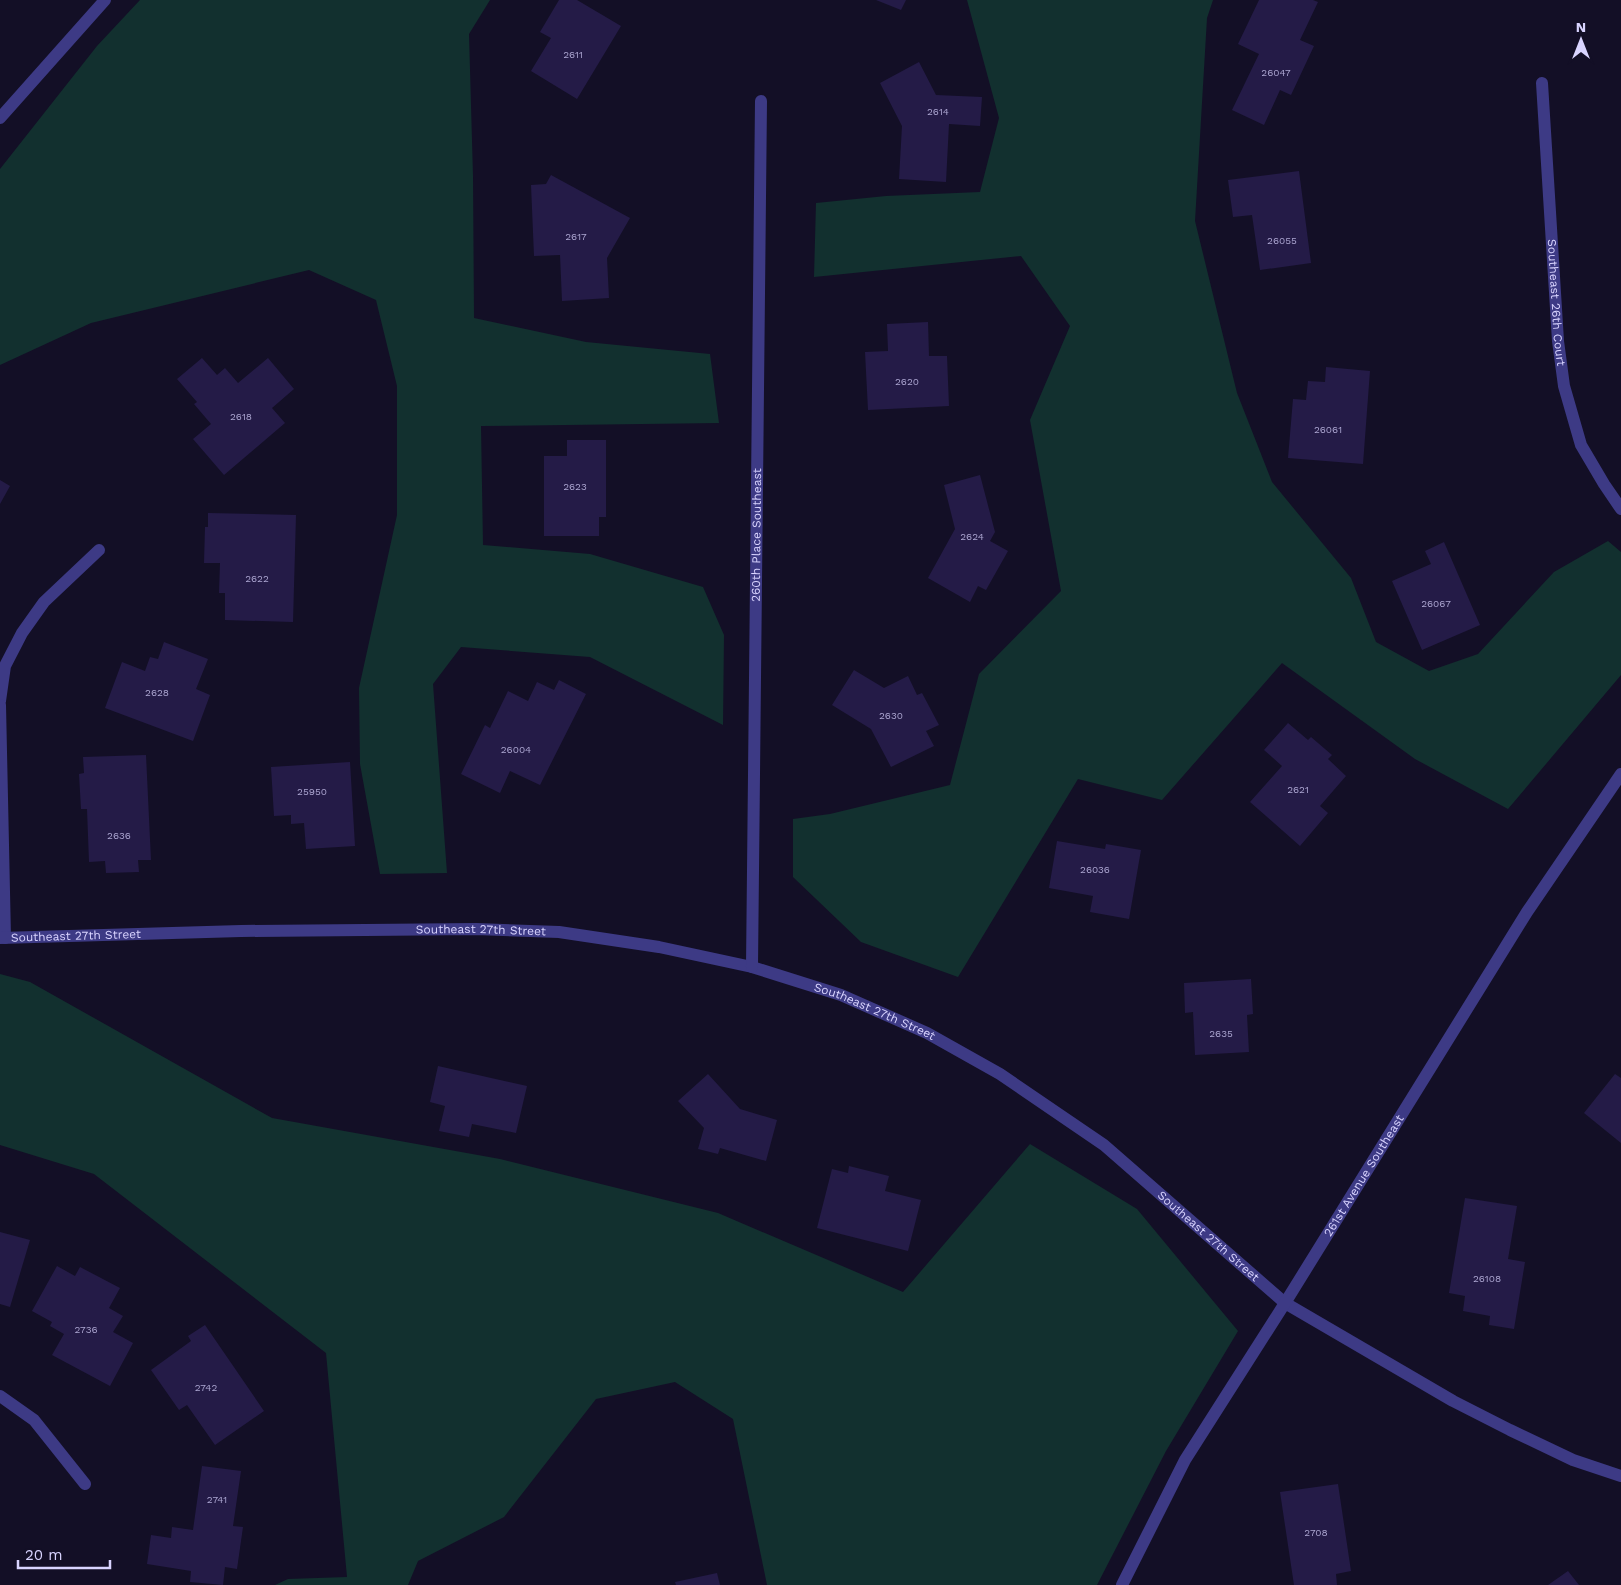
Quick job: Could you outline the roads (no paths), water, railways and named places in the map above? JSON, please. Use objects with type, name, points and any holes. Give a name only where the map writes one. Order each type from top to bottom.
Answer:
[{"type":"street","points":[[0,118],[105,0]]},
{"type":"street","name":"Southeast 26th Court","points":[[1542,84],[1557,331],[1564,386],[1581,445],[1621,509]]},
{"type":"street","name":"260th Place Southeast","points":[[752,967],[761,102]]},
{"type":"street","points":[[3,938],[0,703],[5,666],[22,633],[44,602],[99,550]]},
{"type":"street","name":"261st Avenue Southeast","points":[[1122,1585],[1185,1460],[1527,912],[1621,774]]},
{"type":"street","name":"Southeast 27th Street","points":[[3,938],[241,931],[476,929],[559,932],[659,947],[752,967],[841,995],[927,1033],[1000,1074],[1104,1145],[1284,1303],[1461,1405],[1573,1460],[1621,1476]]},
{"type":"street","points":[[0,1396],[34,1420],[85,1484]]}]
